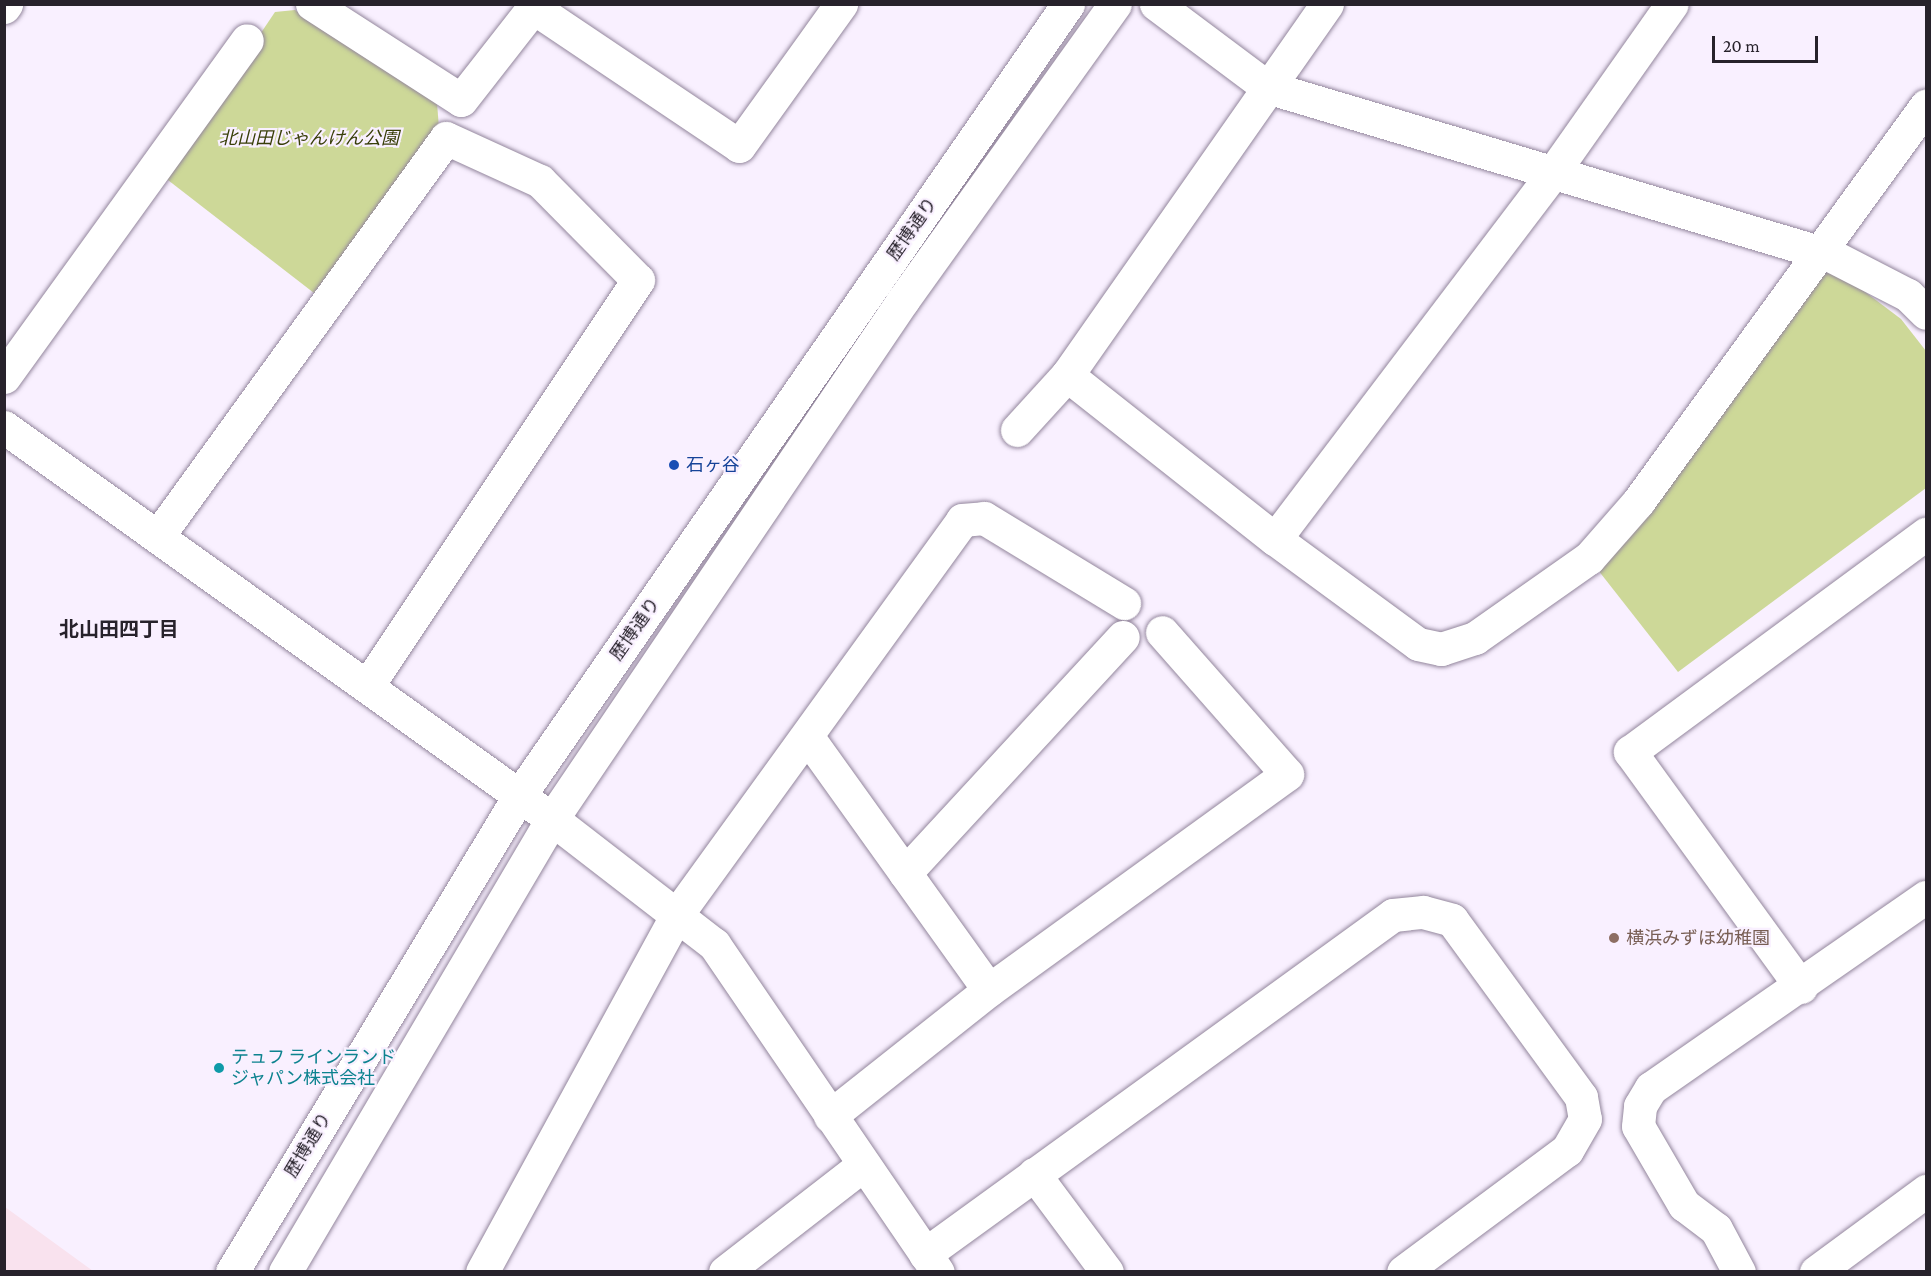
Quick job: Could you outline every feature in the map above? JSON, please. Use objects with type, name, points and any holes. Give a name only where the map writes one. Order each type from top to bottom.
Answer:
[{"type":"street","points":[[312,4],[461,100],[535,6],[739,146],[841,4]]},
{"type":"street","name":"歴博通り","points":[[232,1272],[519,796],[1068,4]]},
{"type":"street","name":"歴博通り","points":[[285,1272],[552,819],[903,300],[1115,4]]},
{"type":"street","points":[[1156,4],[1267,87],[1554,171],[1821,253],[1908,296],[1926,314]]},
{"type":"street","points":[[1017,430],[1067,375],[1327,4]]},
{"type":"street","points":[[1275,539],[1554,171],[1672,4]]},
{"type":"street","points":[[4,377],[247,40]]},
{"type":"street","points":[[1067,375],[1275,539],[1418,644],[1441,649],[1475,639],[1589,558],[1638,502],[1821,253],[1926,105]]},
{"type":"street","points":[[158,536],[446,138],[540,181],[638,280],[367,686]]},
{"type":"street","points":[[4,427],[552,819],[678,913],[714,944],[932,1263],[1034,1173],[1393,915],[1423,912],[1452,920],[1581,1097],[1585,1119],[1567,1150],[1403,1272]]},
{"type":"street","points":[[482,1272],[678,913],[962,520],[984,518],[1124,603]]},
{"type":"street","points":[[1801,987],[1630,752],[1926,534]]},
{"type":"street","points":[[830,1116],[989,990],[1287,774],[1162,632]]},
{"type":"street","points":[[905,873],[1123,637]]},
{"type":"street","points":[[807,736],[989,990]]},
{"type":"street","points":[[1739,1272],[1716,1229],[1684,1205],[1638,1126],[1640,1106],[1651,1088],[1801,987],[1926,897]]},
{"type":"street","points":[[725,1272],[863,1165]]},
{"type":"street","points":[[1034,1173],[1107,1272]]},
{"type":"street","points":[[1816,1272],[1926,1191]]},
{"type":"shaded area","points":[[5,1207],[93,1271],[5,1271]]},
{"type":"green space","name":"北山田じゃんけん公園","points":[[295,10],[437,103],[439,128],[314,293],[164,177],[275,12]]},
{"type":"green space","points":[[1823,268],[1852,282],[1901,319],[1926,351],[1926,488],[1678,672],[1598,570]]},
{"type":"place","name":"石ヶ谷","points":[[674,465]]},
{"type":"place","name":"横浜みずほ幼稚園","points":[[1614,938]]},
{"type":"place","name":"テュフ ラインランド ジャパン株式会社","points":[[219,1068]]},
{"type":"district","name":"北山田四丁目","points":[[119,629]]}]
